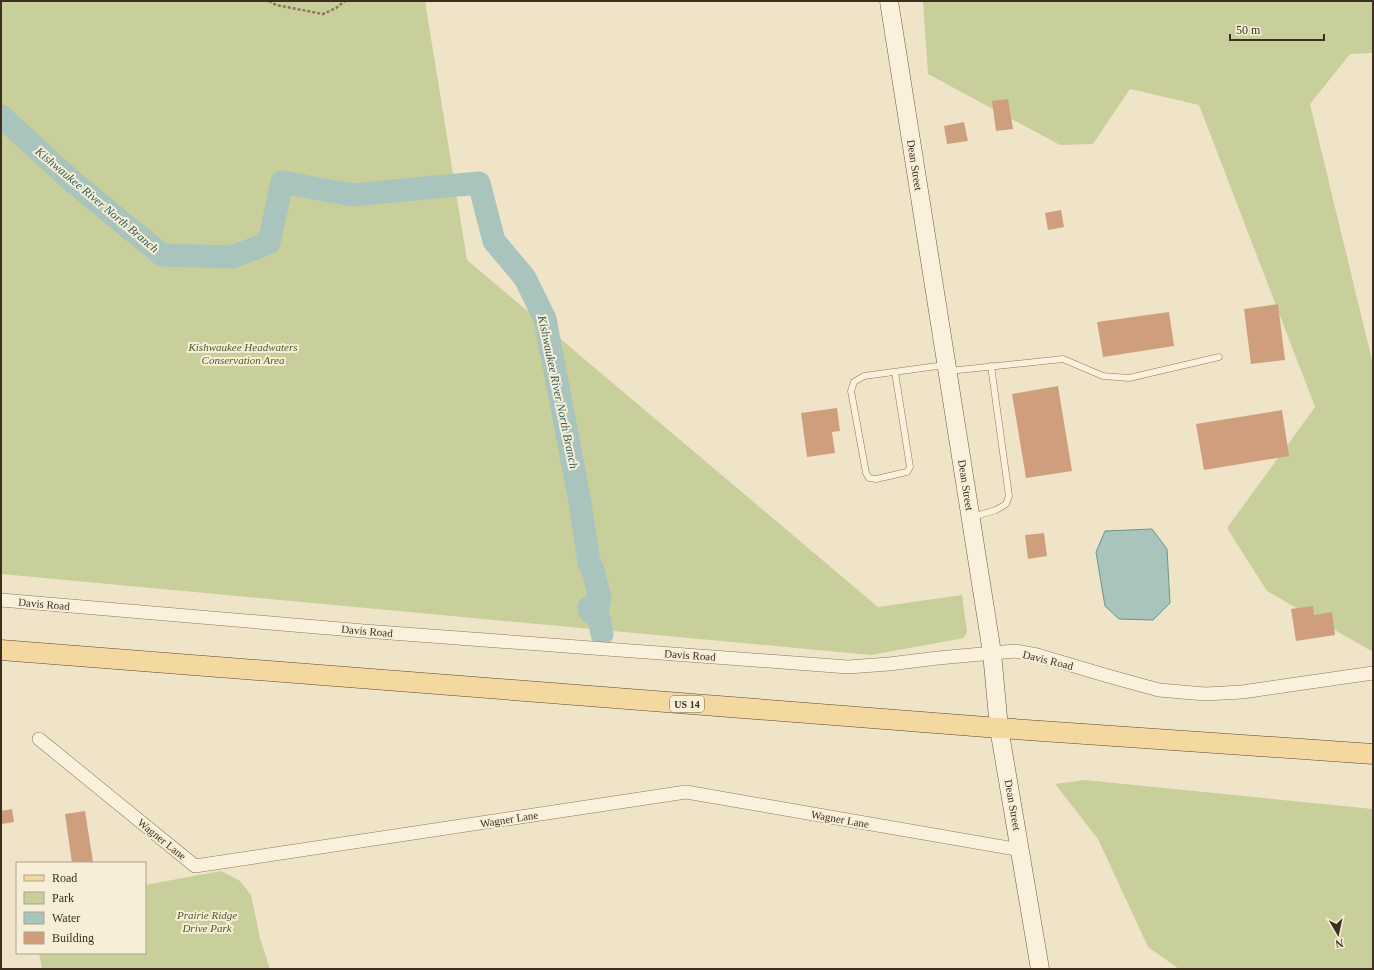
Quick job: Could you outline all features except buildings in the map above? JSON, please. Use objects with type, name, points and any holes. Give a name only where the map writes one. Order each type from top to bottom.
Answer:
[{"type":"main road","name":"US 14","points":[[1,650],[999,728],[1373,754]]},
{"type":"street","name":"Dean Street","points":[[889,1],[992,653],[999,728],[1040,969]]},
{"type":"street","name":"Davis Road","points":[[1,600],[364,631],[848,667],[1015,651],[1037,655],[1159,690],[1205,694],[1242,692],[1373,673]]},
{"type":"street","name":"Wagner Lane","points":[[39,739],[195,866],[686,792],[1020,850]]},
{"type":"lane","points":[[895,372],[910,467],[907,472],[876,479],[869,478],[866,473],[851,391],[854,382],[864,376],[895,372],[991,366],[1064,359],[1103,376],[1129,378],[1219,357]]},
{"type":"lane","points":[[971,517],[996,510],[1006,504],[1009,496],[991,366]]},
{"type":"path","points":[[269,1],[276,5],[323,14],[336,8],[345,1]]},
{"type":"green space","name":"Kishwaukee Headwaters Conservation Area","points":[[1,1],[425,1],[467,260],[878,607],[962,595],[967,632],[964,638],[871,655],[1,574]]},
{"type":"green space","points":[[923,1],[1373,1],[1373,53],[1350,54],[1310,104],[1373,364],[1373,652],[1267,591],[1227,528],[1315,407],[1199,105],[1130,89],[1093,144],[1060,145],[928,74]]},
{"type":"green space","points":[[1085,780],[1373,809],[1373,969],[1179,969],[1148,947],[1098,839],[1055,784]]},
{"type":"green space","name":"Prairie Ridge Drive Park","points":[[221,871],[240,881],[251,895],[260,938],[270,969],[42,969],[39,954],[146,954],[146,885]]},
{"type":"water","points":[[1152,529],[1167,549],[1170,603],[1153,620],[1119,619],[1105,606],[1096,552],[1105,531]]},
{"type":"waterway","name":"Kishwaukee River North Branch","points":[[1,116],[73,182],[162,255],[232,257],[269,243],[282,182],[352,195],[479,183],[494,241],[525,278],[545,319],[580,502],[589,563],[593,570],[600,599],[598,606],[589,607],[590,612],[599,618],[602,634]]}]
